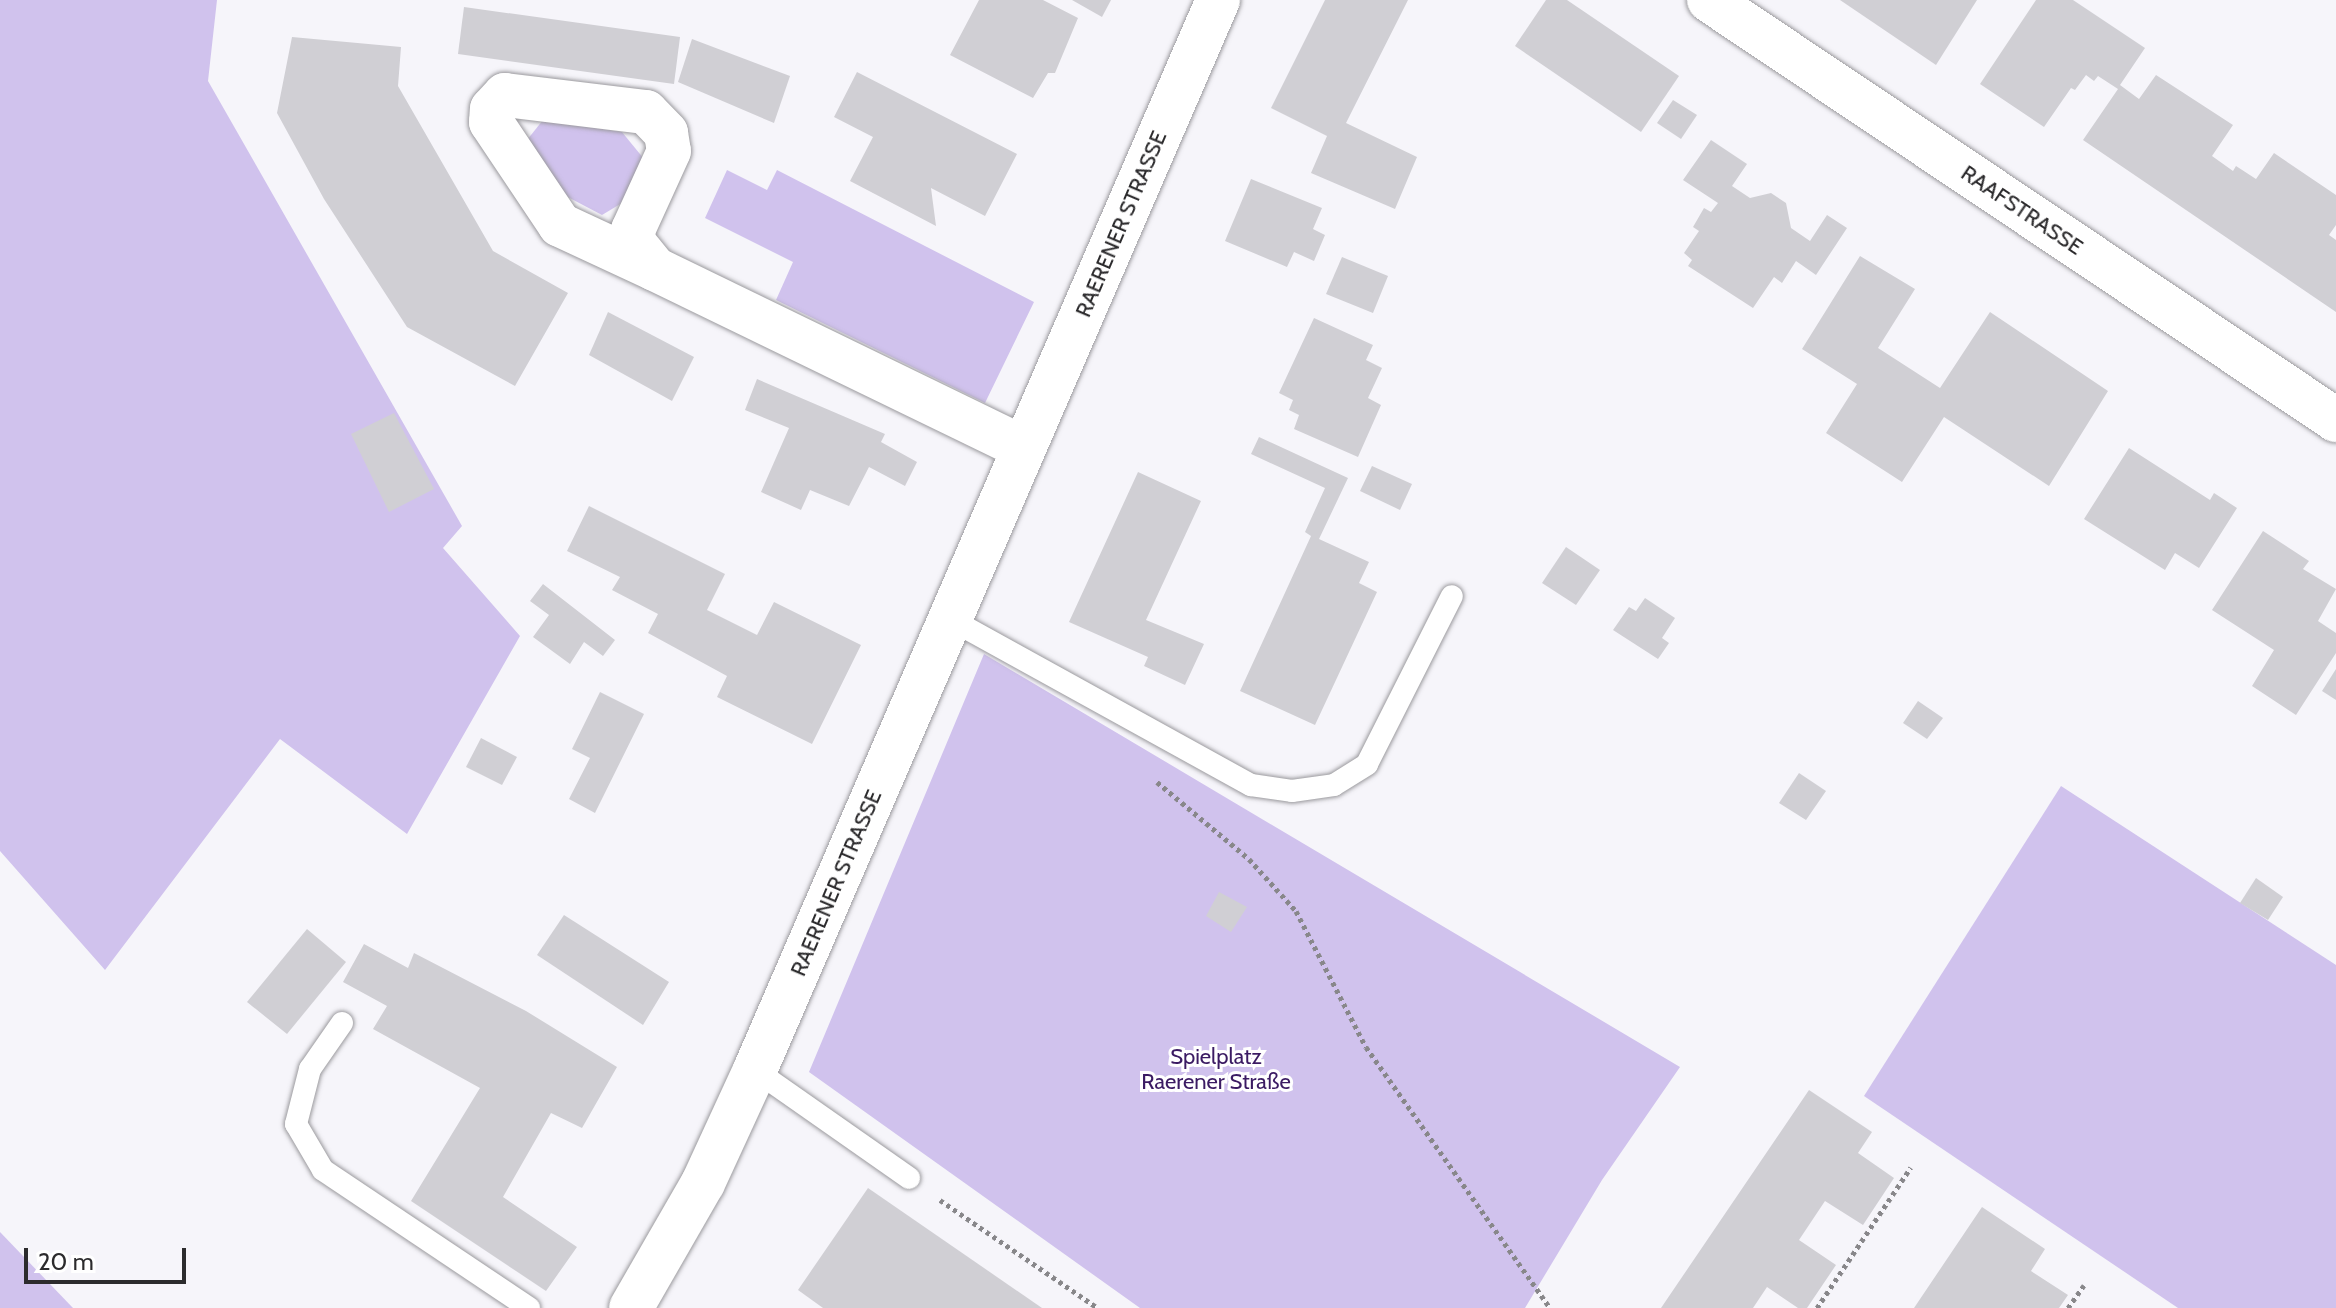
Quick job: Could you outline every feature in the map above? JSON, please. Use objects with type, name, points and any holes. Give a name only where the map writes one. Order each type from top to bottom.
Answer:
[{"type":"street","name":"RAERENER STRASSE","points":[[631,1308],[684,1220],[755,1070],[1218,0]]},
{"type":"street","name":"RAAFSTRASSE","points":[[1709,0],[2336,420]]},
{"type":"street","points":[[655,269],[634,243],[633,230],[669,151],[666,133],[646,112],[505,95],[492,109],[491,122],[560,225],[1023,448]]},
{"type":"lane","points":[[950,619],[1251,785],[1292,791],[1334,785],[1367,764],[1452,596]]},
{"type":"lane","points":[[342,1023],[310,1069],[296,1124],[323,1170],[529,1308]]},
{"type":"lane","points":[[755,1070],[909,1178]]},
{"type":"path","points":[[1151,731],[1143,748],[1150,774],[1249,859],[1296,911],[1366,1047],[1550,1308]]},
{"type":"path","points":[[1817,1308],[1911,1167]]},
{"type":"path","points":[[909,1178],[1098,1308]]},
{"type":"path","points":[[2068,1308],[2084,1285]]},
{"type":"green space","points":[[0,0],[217,0],[208,81],[462,526],[443,548],[520,636],[407,834],[280,739],[105,970],[0,851]]},
{"type":"green space","points":[[543,120],[622,132],[644,159],[622,203],[602,215],[562,194],[527,140]]},
{"type":"green space","points":[[727,170],[767,190],[777,170],[1034,302],[985,403],[776,300],[793,262],[705,218]]},
{"type":"green space","name":"Spielplatz Raerener Straße","points":[[984,654],[1680,1067],[1602,1180],[1525,1308],[1140,1308],[809,1072]]},
{"type":"green space","points":[[2061,786],[2336,965],[2336,1308],[2178,1308],[1864,1096]]},
{"type":"green space","points":[[0,1232],[73,1308],[0,1308]]},
{"type":"building","points":[[979,0],[1043,0],[1078,18],[1055,73],[1048,73],[1033,98],[950,55]]},
{"type":"building","points":[[1072,0],[1111,0],[1102,17]]},
{"type":"building","points":[[1325,0],[1408,0],[1346,123],[1417,157],[1395,209],[1311,173],[1327,136],[1271,108]]},
{"type":"building","points":[[1546,0],[1567,0],[1679,76],[1641,132],[1515,46]]},
{"type":"building","points":[[1840,0],[1977,0],[1936,65]]},
{"type":"building","points":[[2036,0],[2073,0],[2145,48],[2120,85],[2139,99],[2156,75],[2233,125],[2212,156],[2233,171],[2236,166],[2256,179],[2274,153],[2336,195],[2336,225],[2329,235],[2336,240],[2336,312],[2083,140],[2118,89],[2098,76],[2094,81],[2086,75],[2075,90],[2071,88],[2044,127],[1980,84]]},
{"type":"building","points":[[464,7],[680,37],[674,84],[458,54]]},
{"type":"building","points":[[292,37],[401,47],[398,86],[493,251],[568,293],[515,386],[407,327],[324,199],[277,113]]},
{"type":"building","points":[[692,39],[790,76],[774,123],[678,82]]},
{"type":"building","points":[[857,72],[1017,154],[985,216],[931,188],[936,226],[850,181],[873,137],[834,117]]},
{"type":"building","points":[[1673,100],[1697,115],[1681,139],[1657,123]]},
{"type":"building","points":[[1711,140],[1747,164],[1732,186],[1750,198],[1771,193],[1786,203],[1791,228],[1810,241],[1827,215],[1847,228],[1816,275],[1796,261],[1782,283],[1774,277],[1753,308],[1688,266],[1692,260],[1684,253],[1699,231],[1693,227],[1704,208],[1711,212],[1718,203],[1683,180]]},
{"type":"building","points":[[1251,179],[1322,208],[1313,229],[1325,235],[1314,261],[1294,252],[1287,267],[1225,241]]},
{"type":"building","points":[[1860,256],[1915,289],[1878,348],[1940,388],[1990,312],[2108,391],[2049,486],[1944,417],[1902,482],[1826,433],[1857,384],[1802,349]]},
{"type":"building","points":[[1342,257],[1388,276],[1373,313],[1326,294]]},
{"type":"building","points":[[608,312],[694,357],[672,401],[589,355]]},
{"type":"building","points":[[1314,318],[1373,345],[1366,360],[1382,368],[1368,398],[1381,405],[1358,457],[1294,429],[1299,415],[1289,410],[1293,400],[1279,393]]},
{"type":"building","points":[[757,379],[885,434],[881,442],[917,462],[905,486],[869,467],[849,506],[810,490],[801,510],[761,492],[789,428],[745,410]]},
{"type":"building","points":[[394,413],[434,489],[389,512],[351,434]]},
{"type":"building","points":[[1259,437],[1348,478],[1319,539],[1369,562],[1359,583],[1377,592],[1315,725],[1240,691],[1311,536],[1305,532],[1325,488],[1251,454]]},
{"type":"building","points":[[2129,448],[2210,500],[2214,493],[2237,508],[2199,568],[2175,553],[2165,570],[2084,519]]},
{"type":"building","points":[[1372,466],[1412,484],[1400,510],[1360,491]]},
{"type":"building","points":[[1138,472],[1201,501],[1146,620],[1204,644],[1185,685],[1144,666],[1148,657],[1069,622]]},
{"type":"building","points":[[589,506],[725,574],[707,610],[757,635],[774,602],[861,645],[812,744],[717,697],[727,676],[648,633],[658,614],[612,590],[620,577],[567,551]]},
{"type":"building","points":[[2263,531],[2309,561],[2303,569],[2336,589],[2318,621],[2336,633],[2336,653],[2296,715],[2252,686],[2274,650],[2212,610]]},
{"type":"building","points":[[1566,547],[1600,570],[1576,605],[1542,583]]},
{"type":"building","points":[[543,584],[615,640],[603,656],[584,642],[570,664],[533,637],[549,615],[530,601]]},
{"type":"building","points":[[1645,598],[1675,618],[1662,638],[1669,643],[1658,659],[1613,630],[1629,607],[1636,611]]},
{"type":"building","points":[[2336,669],[2336,700],[2322,691]]},
{"type":"building","points":[[600,692],[644,714],[595,813],[569,799],[590,758],[572,749]]},
{"type":"building","points":[[1918,701],[1943,718],[1927,739],[1903,723]]},
{"type":"building","points":[[481,738],[517,757],[502,785],[466,767]]},
{"type":"building","points":[[1799,773],[1826,791],[1806,820],[1779,803]]},
{"type":"building","points":[[2256,878],[2283,897],[2268,920],[2240,903]]},
{"type":"building","points":[[1219,892],[1247,907],[1231,932],[1206,916]]},
{"type":"building","points":[[564,915],[669,982],[643,1025],[537,955]]},
{"type":"building","points":[[307,929],[346,962],[287,1034],[247,1002]]},
{"type":"building","points":[[364,944],[408,968],[414,953],[526,1011],[617,1067],[582,1128],[551,1113],[503,1197],[577,1247],[546,1291],[411,1201],[480,1088],[373,1029],[387,1006],[343,982]]},
{"type":"building","points":[[1809,1090],[1872,1132],[1858,1153],[1894,1178],[1863,1225],[1825,1201],[1799,1240],[1836,1265],[1807,1308],[1798,1308],[1767,1287],[1753,1308],[1661,1308]]},
{"type":"building","points":[[868,1188],[1042,1308],[823,1308],[798,1290]]},
{"type":"building","points":[[1982,1207],[2045,1249],[2031,1271],[2068,1295],[2059,1308],[1914,1308]]}]
